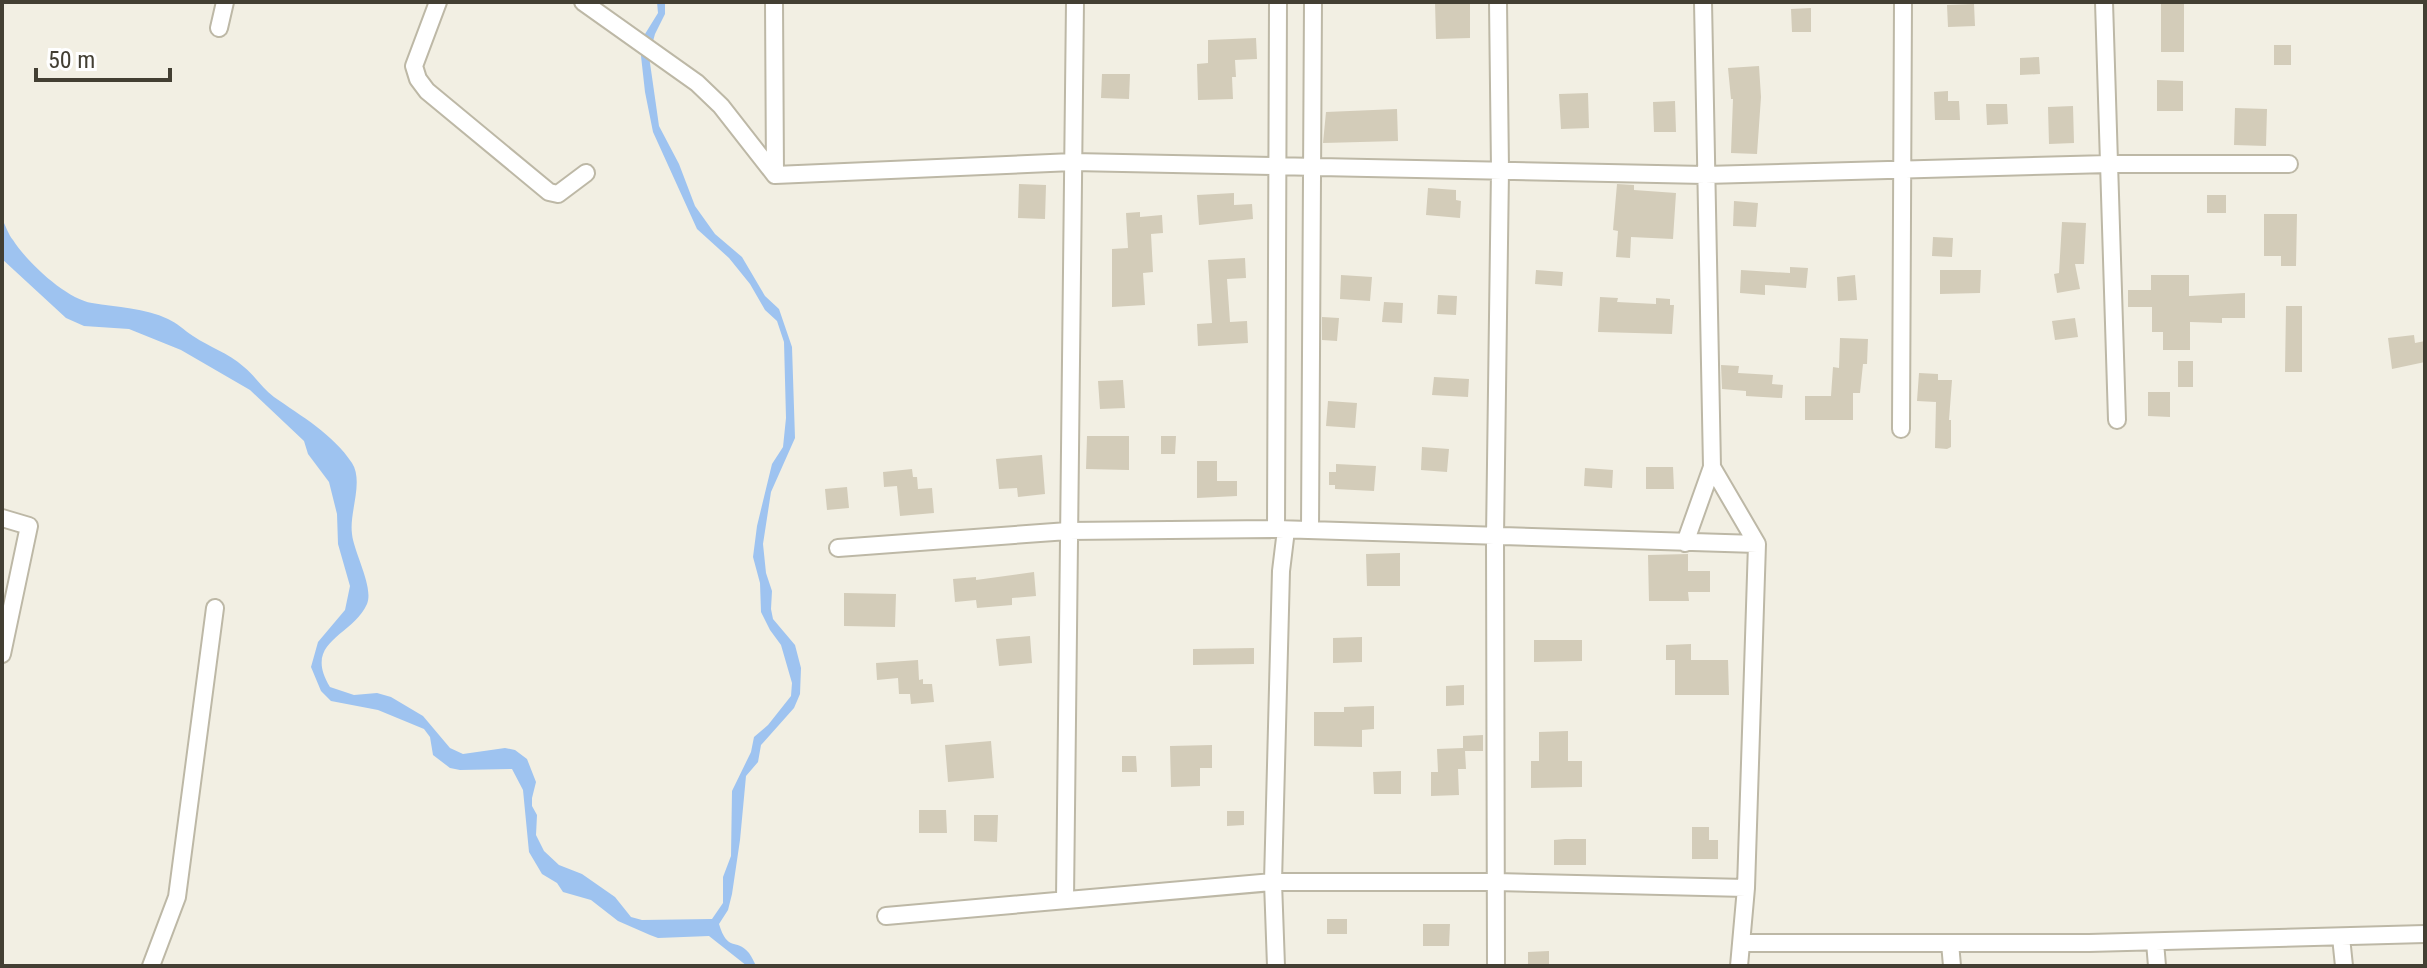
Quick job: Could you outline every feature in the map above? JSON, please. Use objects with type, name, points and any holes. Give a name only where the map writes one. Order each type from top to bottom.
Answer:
[{"type":"street","points":[[219,28],[225,2]]},
{"type":"street","points":[[438,2],[414,66],[418,79],[427,91],[549,192],[558,194],[586,173]]},
{"type":"street","points":[[583,2],[697,83],[721,106],[775,175]]},
{"type":"street","points":[[774,2],[775,175]]},
{"type":"street","points":[[1065,900],[1075,2]]},
{"type":"street","points":[[1276,966],[1273,882],[1281,571],[1278,2]]},
{"type":"street","points":[[1310,530],[1313,2]]},
{"type":"street","points":[[1496,966],[1498,2]]},
{"type":"street","points":[[1685,543],[1712,467],[1703,2]]},
{"type":"street","points":[[1901,429],[1903,2]]},
{"type":"street","points":[[2104,2],[2117,420]]},
{"type":"street","points":[[775,175],[1073,162],[1705,175],[2109,164],[2289,164]]},
{"type":"street","points":[[1712,467],[1757,544],[1746,888],[1739,966]]},
{"type":"street","points":[[2,518],[29,526],[2,654]]},
{"type":"street","points":[[838,548],[1068,531],[1281,529],[1757,544]]},
{"type":"street","points":[[151,966],[177,897],[215,608]]},
{"type":"street","points":[[886,916],[1273,882],[1496,882],[1746,888]]},
{"type":"street","points":[[1741,943],[2155,942],[2425,934]]},
{"type":"street","points":[[2341,937],[2344,966]]},
{"type":"street","points":[[2155,942],[2157,966]]},
{"type":"street","points":[[1950,943],[1952,966]]},
{"type":"water","points":[[657,2],[665,2],[665,14],[649,56],[659,126],[679,164],[695,206],[715,234],[742,257],[765,296],[779,309],[792,347],[795,438],[771,492],[763,544],[766,573],[772,591],[773,619],[795,645],[801,668],[800,694],[794,708],[761,745],[758,762],[746,776],[732,894],[728,910],[719,924],[726,939],[744,948],[756,966],[747,966],[709,936],[658,938],[618,921],[591,900],[563,892],[557,883],[542,874],[529,852],[523,790],[512,769],[450,768],[433,755],[430,737],[424,729],[378,710],[331,701],[321,691],[311,667],[318,642],[345,610],[350,586],[338,544],[337,514],[329,482],[308,454],[304,441],[250,390],[181,350],[129,329],[84,326],[66,318],[2,259],[2,219],[19,249],[59,287],[82,300],[140,310],[171,321],[238,362],[270,393],[336,443],[352,463],[357,479],[352,534],[366,579],[368,597],[360,615],[325,649],[323,672],[330,687],[354,695],[377,693],[391,697],[423,716],[450,748],[463,754],[505,748],[515,750],[527,759],[536,782],[532,806],[537,815],[536,835],[544,851],[559,865],[582,874],[615,897],[631,917],[642,920],[712,919],[723,903],[723,877],[731,856],[732,791],[751,752],[754,737],[791,696],[792,683],[781,645],[761,612],[760,583],[753,557],[772,464],[783,447],[786,418],[784,342],[777,321],[765,310],[750,284],[729,258],[697,229],[653,132],[641,56],[645,34],[658,13]]},
{"type":"building","points":[[1435,2],[1470,2],[1470,38],[1436,39]]},
{"type":"building","points":[[2161,2],[2184,2],[2184,52],[2161,52]]},
{"type":"building","points":[[1974,4],[1975,26],[1948,27],[1947,5]]},
{"type":"building","points":[[1811,8],[1811,32],[1792,32],[1791,9]]},
{"type":"building","points":[[1256,38],[1257,59],[1235,60],[1233,99],[1198,100],[1197,64],[1208,63],[1208,40]]},
{"type":"building","points":[[2274,45],[2291,45],[2291,65],[2274,65]]},
{"type":"building","points":[[2039,57],[2040,74],[2020,75],[2020,58]]},
{"type":"building","points":[[1759,66],[1761,97],[1757,154],[1731,153],[1733,99],[1728,68]]},
{"type":"building","points":[[1102,74],[1130,74],[1129,99],[1101,98]]},
{"type":"building","points":[[2157,80],[2183,81],[2183,111],[2157,111]]},
{"type":"building","points":[[1948,91],[1948,101],[1959,101],[1960,120],[1935,120],[1934,92]]},
{"type":"building","points":[[1588,93],[1589,128],[1561,129],[1559,94]]},
{"type":"building","points":[[1675,101],[1676,132],[1654,132],[1653,102]]},
{"type":"building","points":[[1986,104],[2007,104],[2008,124],[1987,125]]},
{"type":"building","points":[[2073,106],[2074,143],[2049,144],[2048,107]]},
{"type":"building","points":[[2235,108],[2267,109],[2266,146],[2234,145]]},
{"type":"building","points":[[1397,109],[1398,141],[1323,143],[1326,112]]},
{"type":"building","points":[[1019,184],[1046,185],[1045,219],[1018,218]]},
{"type":"building","points":[[1617,184],[1634,185],[1634,190],[1676,193],[1673,239],[1631,237],[1630,258],[1616,257],[1618,231],[1613,230]]},
{"type":"building","points":[[1428,188],[1456,190],[1456,200],[1461,201],[1460,218],[1426,215]]},
{"type":"building","points":[[1234,193],[1234,205],[1252,204],[1253,219],[1199,225],[1197,195]]},
{"type":"building","points":[[2207,195],[2226,195],[2226,213],[2207,213]]},
{"type":"building","points":[[1734,201],[1758,203],[1756,227],[1733,226]]},
{"type":"building","points":[[1140,212],[1140,217],[1162,215],[1163,233],[1151,234],[1153,272],[1143,273],[1145,305],[1112,307],[1112,249],[1128,248],[1126,213]]},
{"type":"building","points":[[2264,214],[2297,214],[2296,266],[2281,266],[2281,256],[2264,256]]},
{"type":"building","points":[[2062,222],[2086,223],[2084,264],[2075,264],[2080,289],[2057,293],[2054,274],[2059,273]]},
{"type":"building","points":[[1933,237],[1953,238],[1952,257],[1932,256]]},
{"type":"building","points":[[1245,258],[1246,278],[1227,279],[1230,322],[1247,321],[1248,343],[1198,346],[1197,324],[1212,323],[1208,260]]},
{"type":"building","points":[[1790,267],[1808,268],[1806,288],[1765,285],[1765,295],[1740,293],[1741,270],[1790,273]]},
{"type":"building","points":[[1536,270],[1563,272],[1562,286],[1535,284]]},
{"type":"building","points":[[1940,270],[1981,270],[1980,293],[1940,294]]},
{"type":"building","points":[[1341,275],[1372,277],[1370,301],[1340,299]]},
{"type":"building","points":[[1855,275],[1857,300],[1838,301],[1837,277]]},
{"type":"building","points":[[2151,275],[2189,275],[2189,296],[2245,293],[2245,318],[2222,318],[2222,323],[2190,322],[2190,350],[2163,350],[2163,332],[2152,332],[2152,307],[2128,307],[2128,290],[2151,290]]},
{"type":"building","points":[[1438,295],[1457,296],[1456,315],[1437,314]]},
{"type":"building","points":[[1600,297],[1618,298],[1617,302],[1656,304],[1656,298],[1670,299],[1670,305],[1674,305],[1672,334],[1598,332]]},
{"type":"building","points":[[1384,302],[1403,303],[1402,323],[1382,322]]},
{"type":"building","points":[[2286,306],[2302,306],[2302,372],[2285,372]]},
{"type":"building","points":[[1322,317],[1339,318],[1337,341],[1322,340]]},
{"type":"building","points":[[2075,318],[2078,337],[2055,340],[2052,321]]},
{"type":"building","points":[[2414,335],[2415,343],[2425,341],[2425,362],[2392,369],[2388,338]]},
{"type":"building","points":[[1840,338],[1868,339],[1867,364],[1863,364],[1860,393],[1853,393],[1853,420],[1805,420],[1805,396],[1831,396],[1833,367],[1839,368]]},
{"type":"building","points":[[2178,361],[2193,361],[2193,387],[2178,387]]},
{"type":"building","points":[[1721,365],[1739,366],[1738,373],[1773,375],[1772,384],[1783,385],[1782,398],[1746,396],[1746,391],[1722,389]]},
{"type":"building","points":[[1919,373],[1938,374],[1938,380],[1952,380],[1949,420],[1951,447],[1947,449],[1935,448],[1936,402],[1917,401]]},
{"type":"building","points":[[1434,377],[1469,379],[1468,397],[1432,395]]},
{"type":"building","points":[[1123,380],[1125,408],[1100,409],[1098,381]]},
{"type":"building","points":[[2148,392],[2170,392],[2170,417],[2148,416]]},
{"type":"building","points":[[1328,401],[1357,403],[1355,428],[1326,426]]},
{"type":"building","points":[[1087,436],[1129,436],[1129,470],[1086,469]]},
{"type":"building","points":[[1161,436],[1176,436],[1175,454],[1161,454]]},
{"type":"building","points":[[1422,447],[1449,449],[1447,472],[1421,470]]},
{"type":"building","points":[[1042,455],[1045,494],[1018,497],[1017,488],[999,489],[996,459]]},
{"type":"building","points":[[1197,461],[1217,461],[1217,481],[1237,481],[1237,496],[1197,498]]},
{"type":"building","points":[[1336,464],[1376,466],[1374,491],[1335,489],[1335,485],[1329,485],[1329,472],[1336,472]]},
{"type":"building","points":[[1646,467],[1673,467],[1674,489],[1646,489]]},
{"type":"building","points":[[1585,468],[1613,470],[1612,488],[1584,486]]},
{"type":"building","points":[[912,469],[913,477],[917,477],[918,489],[932,488],[934,513],[900,516],[897,486],[884,487],[883,472]]},
{"type":"building","points":[[847,487],[849,508],[827,510],[825,489]]},
{"type":"building","points":[[1400,553],[1400,586],[1367,586],[1366,554]]},
{"type":"building","points":[[1688,554],[1688,571],[1710,571],[1710,592],[1688,592],[1689,601],[1649,601],[1648,555]]},
{"type":"building","points":[[1034,572],[1036,596],[1012,598],[1012,605],[977,608],[976,600],[955,602],[953,579],[976,577],[976,580]]},
{"type":"building","points":[[844,593],[896,594],[895,627],[844,626]]},
{"type":"building","points":[[1030,636],[1032,663],[999,666],[996,639]]},
{"type":"building","points":[[1362,637],[1362,662],[1333,663],[1333,638]]},
{"type":"building","points":[[1534,640],[1582,640],[1582,661],[1534,662]]},
{"type":"building","points":[[1691,644],[1691,660],[1728,660],[1729,695],[1675,695],[1675,660],[1666,660],[1666,645]]},
{"type":"building","points":[[1254,648],[1254,664],[1193,665],[1193,649]]},
{"type":"building","points":[[918,660],[919,680],[923,679],[923,684],[932,684],[934,702],[911,704],[910,694],[899,694],[898,678],[877,680],[876,663]]},
{"type":"building","points":[[1464,685],[1464,705],[1446,706],[1446,686]]},
{"type":"building","points":[[1374,706],[1374,729],[1362,730],[1362,747],[1314,746],[1314,712],[1344,712],[1344,707]]},
{"type":"building","points":[[1568,731],[1568,761],[1582,761],[1582,787],[1531,788],[1531,761],[1539,761],[1539,732]]},
{"type":"building","points":[[1483,735],[1483,751],[1465,751],[1466,769],[1458,769],[1459,795],[1431,796],[1431,772],[1438,772],[1437,749],[1463,748],[1463,736]]},
{"type":"building","points":[[991,741],[994,778],[948,782],[945,745]]},
{"type":"building","points":[[1212,745],[1212,768],[1200,768],[1200,786],[1171,787],[1170,746]]},
{"type":"building","points":[[1122,756],[1136,756],[1137,772],[1122,772]]},
{"type":"building","points":[[1401,771],[1401,794],[1374,794],[1373,772]]},
{"type":"building","points":[[919,810],[946,810],[947,833],[919,833]]},
{"type":"building","points":[[1227,811],[1244,811],[1244,825],[1227,826]]},
{"type":"building","points":[[974,815],[998,815],[997,842],[974,841]]},
{"type":"building","points":[[1692,827],[1709,827],[1709,840],[1718,840],[1718,859],[1692,859]]},
{"type":"building","points":[[1586,839],[1586,865],[1554,865],[1554,840]]},
{"type":"building","points":[[1327,919],[1347,919],[1347,934],[1327,934]]},
{"type":"building","points":[[1423,924],[1450,924],[1449,946],[1423,946]]},
{"type":"building","points":[[1549,951],[1549,966],[1528,966],[1528,952]]}]
